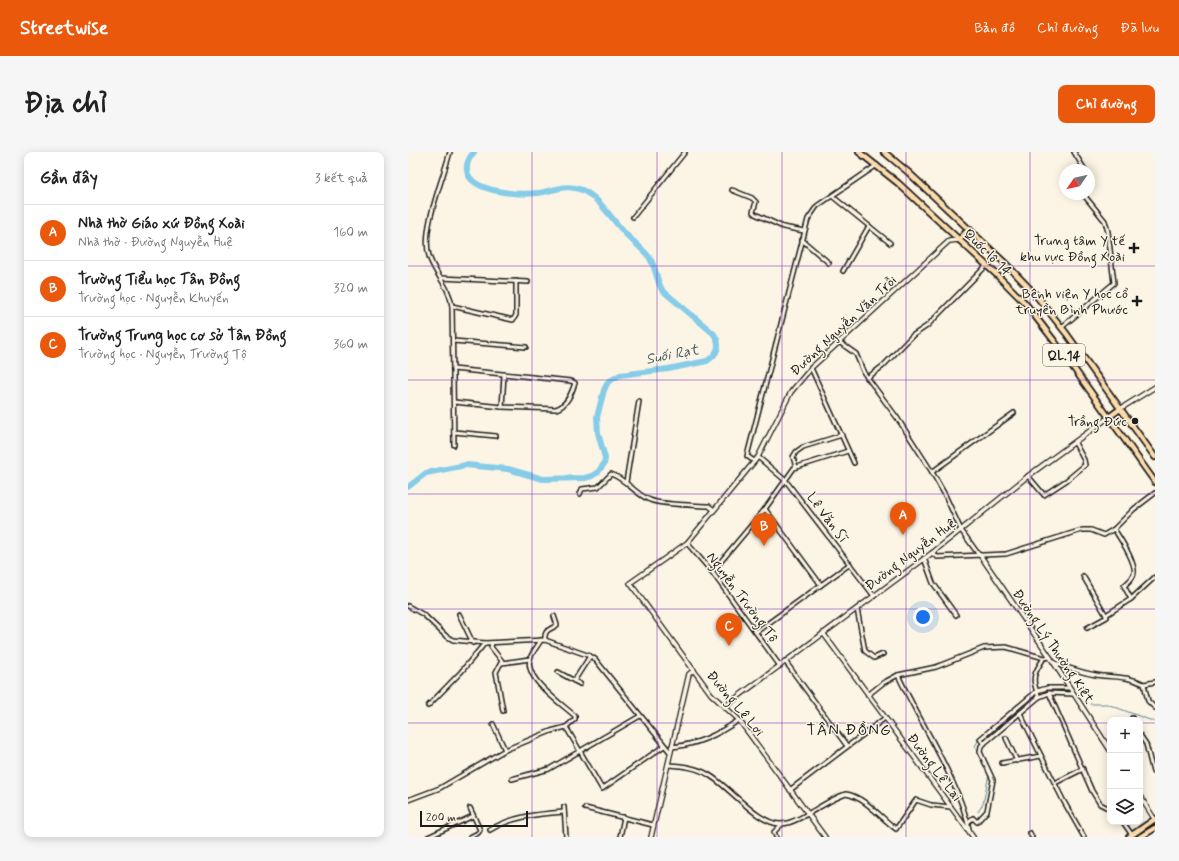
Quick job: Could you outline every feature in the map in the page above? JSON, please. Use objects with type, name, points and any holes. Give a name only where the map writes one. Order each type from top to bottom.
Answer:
[{"type":"main road","name":"Quốc lộ 14","points":[[858,152],[877,166],[987,265],[1025,304],[1055,342],[1155,482]]},
{"type":"main road","name":"Quốc lộ 14","points":[[884,152],[969,229],[1035,294],[1062,327],[1155,457]]},
{"type":"main road","points":[[959,240],[969,229]]},
{"type":"main road","points":[[1109,418],[1120,409]]},
{"type":"main road","points":[[1131,836],[1155,820]]},
{"type":"main road","points":[[1140,837],[1155,828]]},
{"type":"street","points":[[450,152],[429,223],[428,255],[450,295],[452,306],[454,445]]},
{"type":"street","points":[[633,217],[686,152]]},
{"type":"street","points":[[1074,152],[1081,164]]},
{"type":"street","points":[[754,461],[747,456],[804,231],[811,213],[817,206],[877,166]]},
{"type":"street","points":[[732,190],[755,201],[756,204],[753,212],[755,214],[783,227],[804,231]]},
{"type":"street","points":[[832,196],[890,243]]},
{"type":"street","points":[[1062,327],[1114,283],[1108,232],[1105,221],[1088,200]]},
{"type":"street","points":[[843,271],[869,226]]},
{"type":"street","points":[[802,240],[829,263]]},
{"type":"street","name":"Đường Nguyễn Văn Trỗi","points":[[630,583],[687,543],[758,457],[791,392],[811,368],[950,241],[959,240]]},
{"type":"street","points":[[867,378],[883,366],[912,336],[927,326],[987,265]]},
{"type":"street","points":[[441,278],[528,282]]},
{"type":"street","points":[[452,306],[513,320],[516,316],[516,282]]},
{"type":"street","points":[[453,340],[526,347]]},
{"type":"street","points":[[839,342],[856,354],[867,378],[898,419],[932,472],[945,495],[961,530],[980,555]]},
{"type":"street","points":[[811,368],[854,463]]},
{"type":"street","points":[[453,369],[571,381],[575,383],[568,399],[560,408],[502,407],[454,402]]},
{"type":"street","points":[[502,407],[504,374]]},
{"type":"street","points":[[1120,409],[1155,387]]},
{"type":"street","points":[[626,482],[640,401]]},
{"type":"street","points":[[932,472],[1014,413]]},
{"type":"street","name":"Đường Nguyễn Huệ","points":[[724,707],[932,553],[1028,476],[1109,418]]},
{"type":"street","points":[[454,432],[496,436]]},
{"type":"street","points":[[796,466],[793,457],[799,449],[842,435]]},
{"type":"street","points":[[1028,476],[1044,495],[1067,480],[1085,465],[1075,443]]},
{"type":"street","points":[[712,572],[765,509],[796,466],[848,451]]},
{"type":"street","name":"Lê Văn Sĩ","points":[[758,457],[786,480],[874,596]]},
{"type":"street","points":[[580,494],[582,489],[598,487],[611,474],[626,482],[649,500],[660,503],[709,506],[714,510]]},
{"type":"street","points":[[932,553],[937,558],[1006,554],[1082,530],[1091,530],[1104,535],[1114,529],[1134,509],[1155,492]]},
{"type":"street","points":[[765,509],[821,585]]},
{"type":"street","points":[[1114,529],[1134,568],[1134,576],[1124,586],[1131,600]]},
{"type":"street","name":"Nguyễn Trường Tộ","points":[[687,543],[712,572],[780,666]]},
{"type":"street","name":"Đường Lý Thường Kiệt","points":[[980,555],[1050,657],[1107,745]]},
{"type":"street","points":[[924,558],[933,583],[956,615]]},
{"type":"street","points":[[756,632],[850,564]]},
{"type":"street","points":[[1083,576],[1106,615]]},
{"type":"street","points":[[1087,628],[1106,618],[1106,615],[1131,600],[1155,577]]},
{"type":"street","name":"Đường Lê Lợi","points":[[630,583],[711,694],[738,720],[825,837]]},
{"type":"street","points":[[408,606],[424,615],[446,636],[454,640],[485,644],[543,640],[590,656],[595,659],[670,752]]},
{"type":"street","points":[[857,609],[865,651],[874,658],[883,654]]},
{"type":"street","points":[[459,614],[473,643]]},
{"type":"street","points":[[408,800],[440,788],[505,750],[551,731],[566,727],[575,719],[575,716],[536,681],[530,667],[530,659],[543,640],[544,634],[547,630],[557,625],[554,616]]},
{"type":"street","name":"Đường Lê Lai","points":[[823,633],[972,835]]},
{"type":"street","points":[[492,643],[491,647],[501,659],[502,663]]},
{"type":"street","points":[[428,706],[461,672],[485,644]]},
{"type":"street","points":[[868,695],[883,683],[898,675],[936,667],[979,649],[997,646],[1012,648],[1044,658],[1050,657]]},
{"type":"street","points":[[574,681],[590,656]]},
{"type":"street","points":[[1039,697],[1034,676],[1044,658]]},
{"type":"street","points":[[503,711],[496,672],[502,663],[530,659]]},
{"type":"street","points":[[785,662],[847,746]]},
{"type":"street","points":[[1052,662],[1096,675],[1120,676],[1144,684],[1155,682]]},
{"type":"street","points":[[650,837],[689,674],[694,670]]},
{"type":"street","points":[[558,672],[580,684]]},
{"type":"street","points":[[898,675],[952,782],[972,835]]},
{"type":"street","points":[[1144,684],[1148,701],[1155,708]]},
{"type":"street","points":[[984,744],[980,739],[1037,691],[1047,688],[1069,688]]},
{"type":"street","points":[[968,822],[973,818],[977,822],[985,814],[992,788],[993,780],[979,749],[1039,697],[1049,693],[1073,694]]},
{"type":"street","points":[[1049,693],[1098,801],[1102,806],[1107,808]]},
{"type":"street","points":[[1020,713],[1084,837]]},
{"type":"street","points":[[512,779],[544,771],[640,716]]},
{"type":"street","points":[[790,790],[885,718]]},
{"type":"street","points":[[672,747],[688,746],[709,738],[738,720]]},
{"type":"street","points":[[493,724],[505,750]]},
{"type":"street","points":[[566,727],[602,789],[664,746]]},
{"type":"street","points":[[1006,738],[1017,761]]},
{"type":"street","points":[[1143,740],[1146,744],[1153,772],[1155,772]]},
{"type":"street","points":[[1002,763],[1041,756]]},
{"type":"street","points":[[668,765],[699,770],[710,775],[752,811],[768,820],[782,824]]},
{"type":"street","points":[[1055,783],[1083,769]]},
{"type":"street","points":[[776,837],[774,832],[782,824],[840,796],[851,795],[865,803],[896,829],[916,800],[931,805],[952,807]]},
{"type":"street","points":[[1143,801],[1155,820]]},
{"type":"street","points":[[564,807],[566,837]]},
{"type":"street","points":[[470,808],[480,832],[470,837]]},
{"type":"street","points":[[586,808],[653,825]]},
{"type":"street","points":[[490,830],[509,820],[531,815],[564,812]]},
{"type":"street","points":[[428,837],[473,816]]},
{"type":"street","points":[[620,837],[624,817]]},
{"type":"street","points":[[1125,825],[1131,836]]},
{"type":"street","points":[[1030,833],[1032,837]]},
{"type":"waterway","name":"Suối Rạt","points":[[408,487],[426,473],[466,465],[508,469],[543,479],[585,478],[592,476],[598,472],[604,464],[605,458],[598,433],[597,417],[604,390],[608,382],[620,375],[668,369],[707,361],[714,355],[718,348],[716,337],[713,333],[662,290],[649,257],[589,194],[571,187],[530,194],[509,193],[487,188],[477,184],[467,171],[468,161],[474,152]]},
{"type":"waterway","points":[[1090,704],[1107,704],[1155,722]]},
{"type":"waterway","points":[[978,741],[975,746],[979,753]]},
{"type":"waterway","points":[[978,812],[983,804],[989,774]]},
{"type":"place","name":"Trung tâm Y tế khu vực Đồng Xoài","points":[[1134,248]]},
{"type":"place","name":"Bệnh viện Y học cổ truyền Bình Phước","points":[[1137,301]]},
{"type":"place","name":"Trầng Đức","points":[[1135,421]]},
{"type":"place","name":"Nhà thờ Giáo xứ Đồng Xoài","points":[[903,535]]},
{"type":"place","name":"Trường Tiểu học Tân Đồng","points":[[764,546]]},
{"type":"place","name":"Trường Trung học cơ sở Tân Đồng","points":[[729,646]]},
{"type":"district","name":"TÂN ĐỒNG","points":[[849,729]]}]
